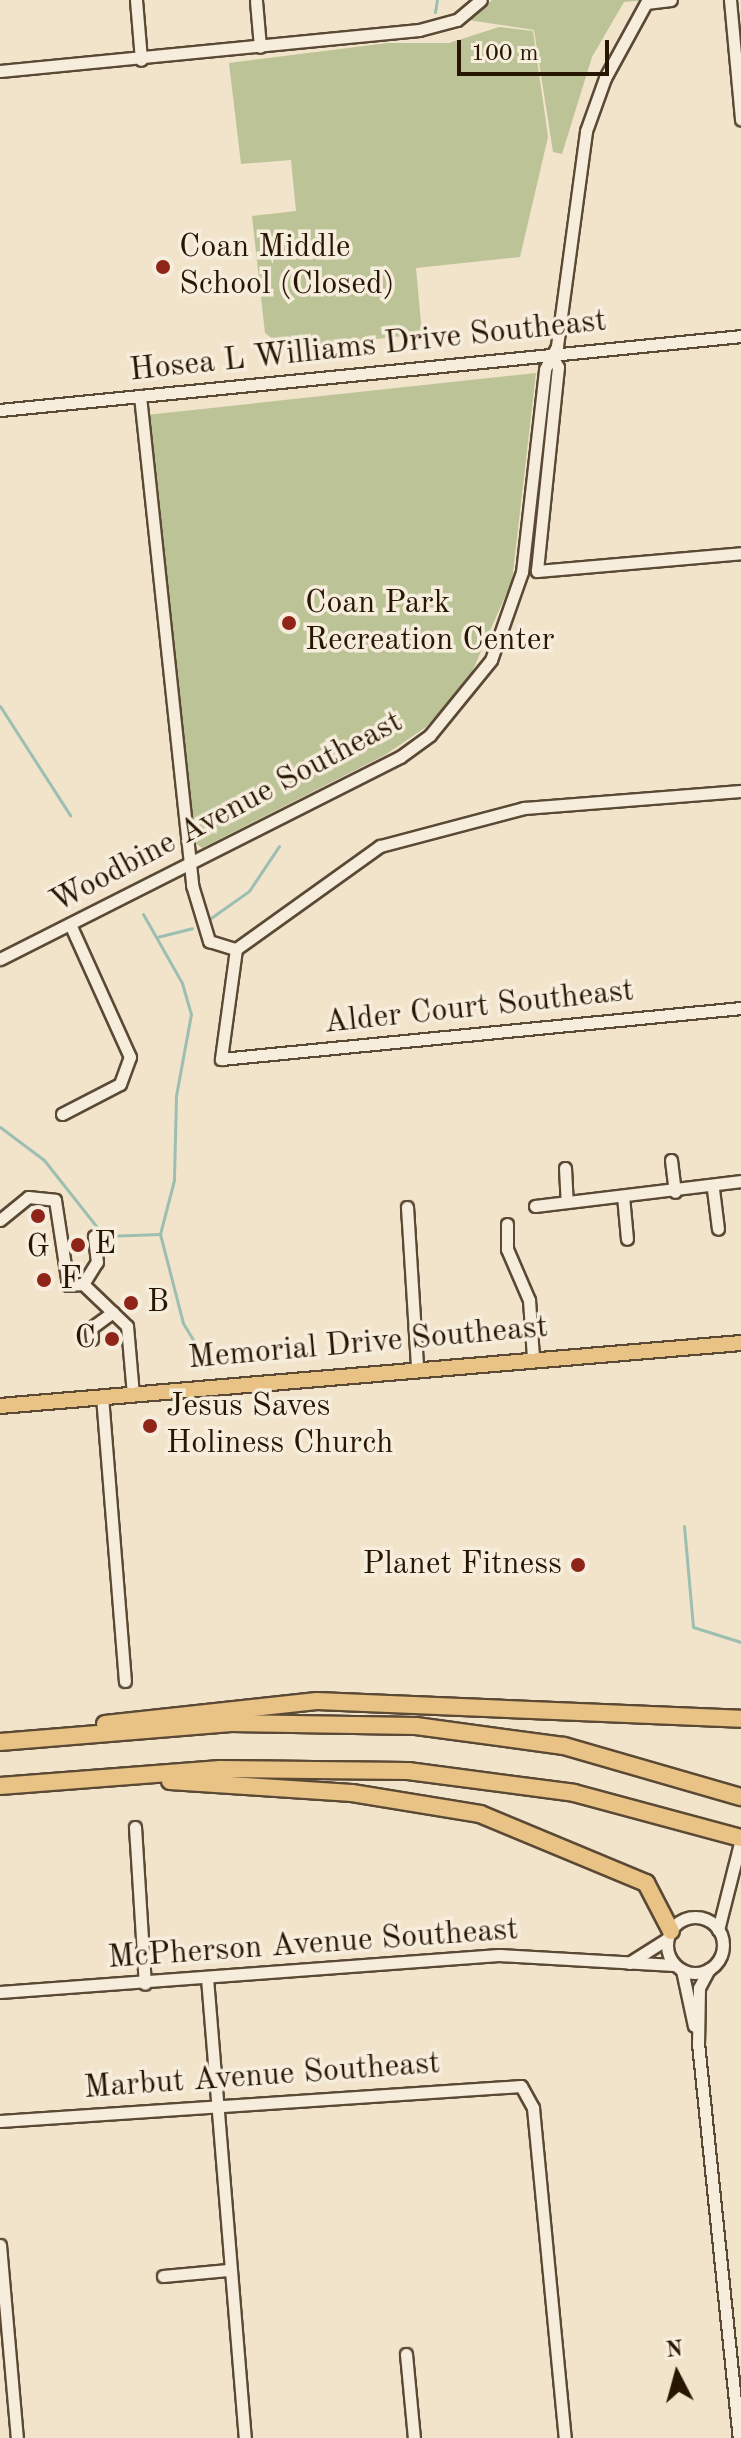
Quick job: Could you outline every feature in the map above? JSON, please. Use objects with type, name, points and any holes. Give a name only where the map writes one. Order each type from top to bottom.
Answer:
[{"type":"highway","points":[[0,1742],[281,1702],[738,1720]]},
{"type":"highway","points":[[0,1742],[231,1723],[416,1726],[564,1746],[741,1797]]},
{"type":"highway","points":[[0,1786],[292,1767],[408,1771],[574,1793],[741,1839]]},
{"type":"highway","points":[[77,1779],[302,1788],[480,1814],[646,1883],[669,1935]]},
{"type":"main road","name":"Memorial Drive Southeast","points":[[0,1406],[533,1357],[741,1343]]},
{"type":"street","points":[[136,0],[141,60]]},
{"type":"street","points":[[0,71],[141,60],[419,30],[457,20],[481,0]]},
{"type":"street","points":[[671,0],[646,3],[605,78],[586,131],[551,355],[558,367],[537,571],[741,553]]},
{"type":"street","points":[[730,0],[741,119]]},
{"type":"street","points":[[256,1],[260,47]]},
{"type":"street","name":"Hosea L Williams Drive Southeast","points":[[0,410],[741,336]]},
{"type":"street","name":"Woodbine Avenue Southeast","points":[[0,959],[400,757],[430,735],[491,660],[522,572],[551,355]]},
{"type":"street","points":[[140,396],[188,862],[202,929],[216,946],[236,949],[273,929],[337,871],[405,835],[536,807],[741,791]]},
{"type":"street","points":[[62,1114],[120,1084],[130,1057],[70,924]]},
{"type":"street","name":"Alder Court Southeast","points":[[236,949],[221,1059],[741,1008]]},
{"type":"street","points":[[671,1160],[675,1192]]},
{"type":"street","points":[[565,1168],[567,1202]]},
{"type":"street","points":[[535,1206],[713,1189],[741,1181]]},
{"type":"street","points":[[713,1189],[718,1229]]},
{"type":"street","points":[[0,1220],[37,1194],[55,1200],[68,1285],[83,1284],[127,1326],[133,1394]]},
{"type":"street","points":[[623,1196],[627,1239]]},
{"type":"street","points":[[407,1207],[417,1368]]},
{"type":"street","points":[[507,1224],[507,1249],[529,1300],[533,1357]]},
{"type":"street","points":[[83,1284],[97,1262],[94,1236]]},
{"type":"street","points":[[92,1339],[91,1328],[113,1312]]},
{"type":"street","points":[[102,1396],[125,1681]]},
{"type":"street","points":[[135,1827],[145,1984]]},
{"type":"street","points":[[739,2438],[698,2043],[699,1988],[723,1947],[718,1930],[721,1898],[741,1839]]},
{"type":"street","points":[[629,1964],[721,1898]]},
{"type":"street","points":[[694,1917],[718,1930]]},
{"type":"street","points":[[669,1935],[698,2043]]},
{"type":"street","name":"McPherson Avenue Southeast","points":[[0,1992],[145,1984],[499,1955],[678,1968]]},
{"type":"street","points":[[678,1968],[709,1969]]},
{"type":"street","points":[[207,1978],[228,2270],[245,2438]]},
{"type":"street","name":"Marbut Avenue Southeast","points":[[0,2121],[215,2108],[505,2084],[526,2089],[565,2438]]},
{"type":"street","points":[[0,2245],[17,2438]]},
{"type":"street","points":[[163,2276],[228,2270]]},
{"type":"street","points":[[406,2354],[414,2438]]},
{"type":"green space","points":[[492,0],[646,0],[624,2],[592,57],[562,154],[553,152],[534,30],[468,20]]},
{"type":"green space","points":[[499,27],[533,31],[548,137],[520,257],[416,268],[422,334],[286,349],[265,333],[252,216],[296,211],[291,160],[241,164],[229,63],[388,43],[449,43]]},
{"type":"green space","points":[[536,373],[512,581],[468,681],[426,727],[385,755],[202,848],[193,841],[146,415]]},
{"type":"waterway","points":[[435,12],[437,0]]},
{"type":"waterway","points":[[0,706],[70,815]]},
{"type":"waterway","points":[[208,920],[249,891],[279,846]]},
{"type":"waterway","points":[[143,914],[182,983],[191,1014],[176,1096],[174,1180],[160,1234],[183,1323],[210,1368]]},
{"type":"waterway","points":[[157,937],[192,928]]},
{"type":"waterway","points":[[0,1127],[44,1160],[104,1236],[160,1234]]},
{"type":"waterway","points":[[684,1526],[693,1627],[741,1642]]},
{"type":"place","name":"Coan Middle School (Closed)","points":[[163,267]]},
{"type":"place","name":"Coan Park Recreation Center","points":[[289,623]]},
{"type":"place","name":"G","points":[[38,1216]]},
{"type":"place","name":"E","points":[[78,1245]]},
{"type":"place","name":"F","points":[[44,1280]]},
{"type":"place","name":"B","points":[[131,1303]]},
{"type":"place","name":"C","points":[[112,1339]]},
{"type":"place","name":"Jesus Saves Holiness Church","points":[[150,1426]]},
{"type":"place","name":"Planet Fitness","points":[[578,1565]]}]
